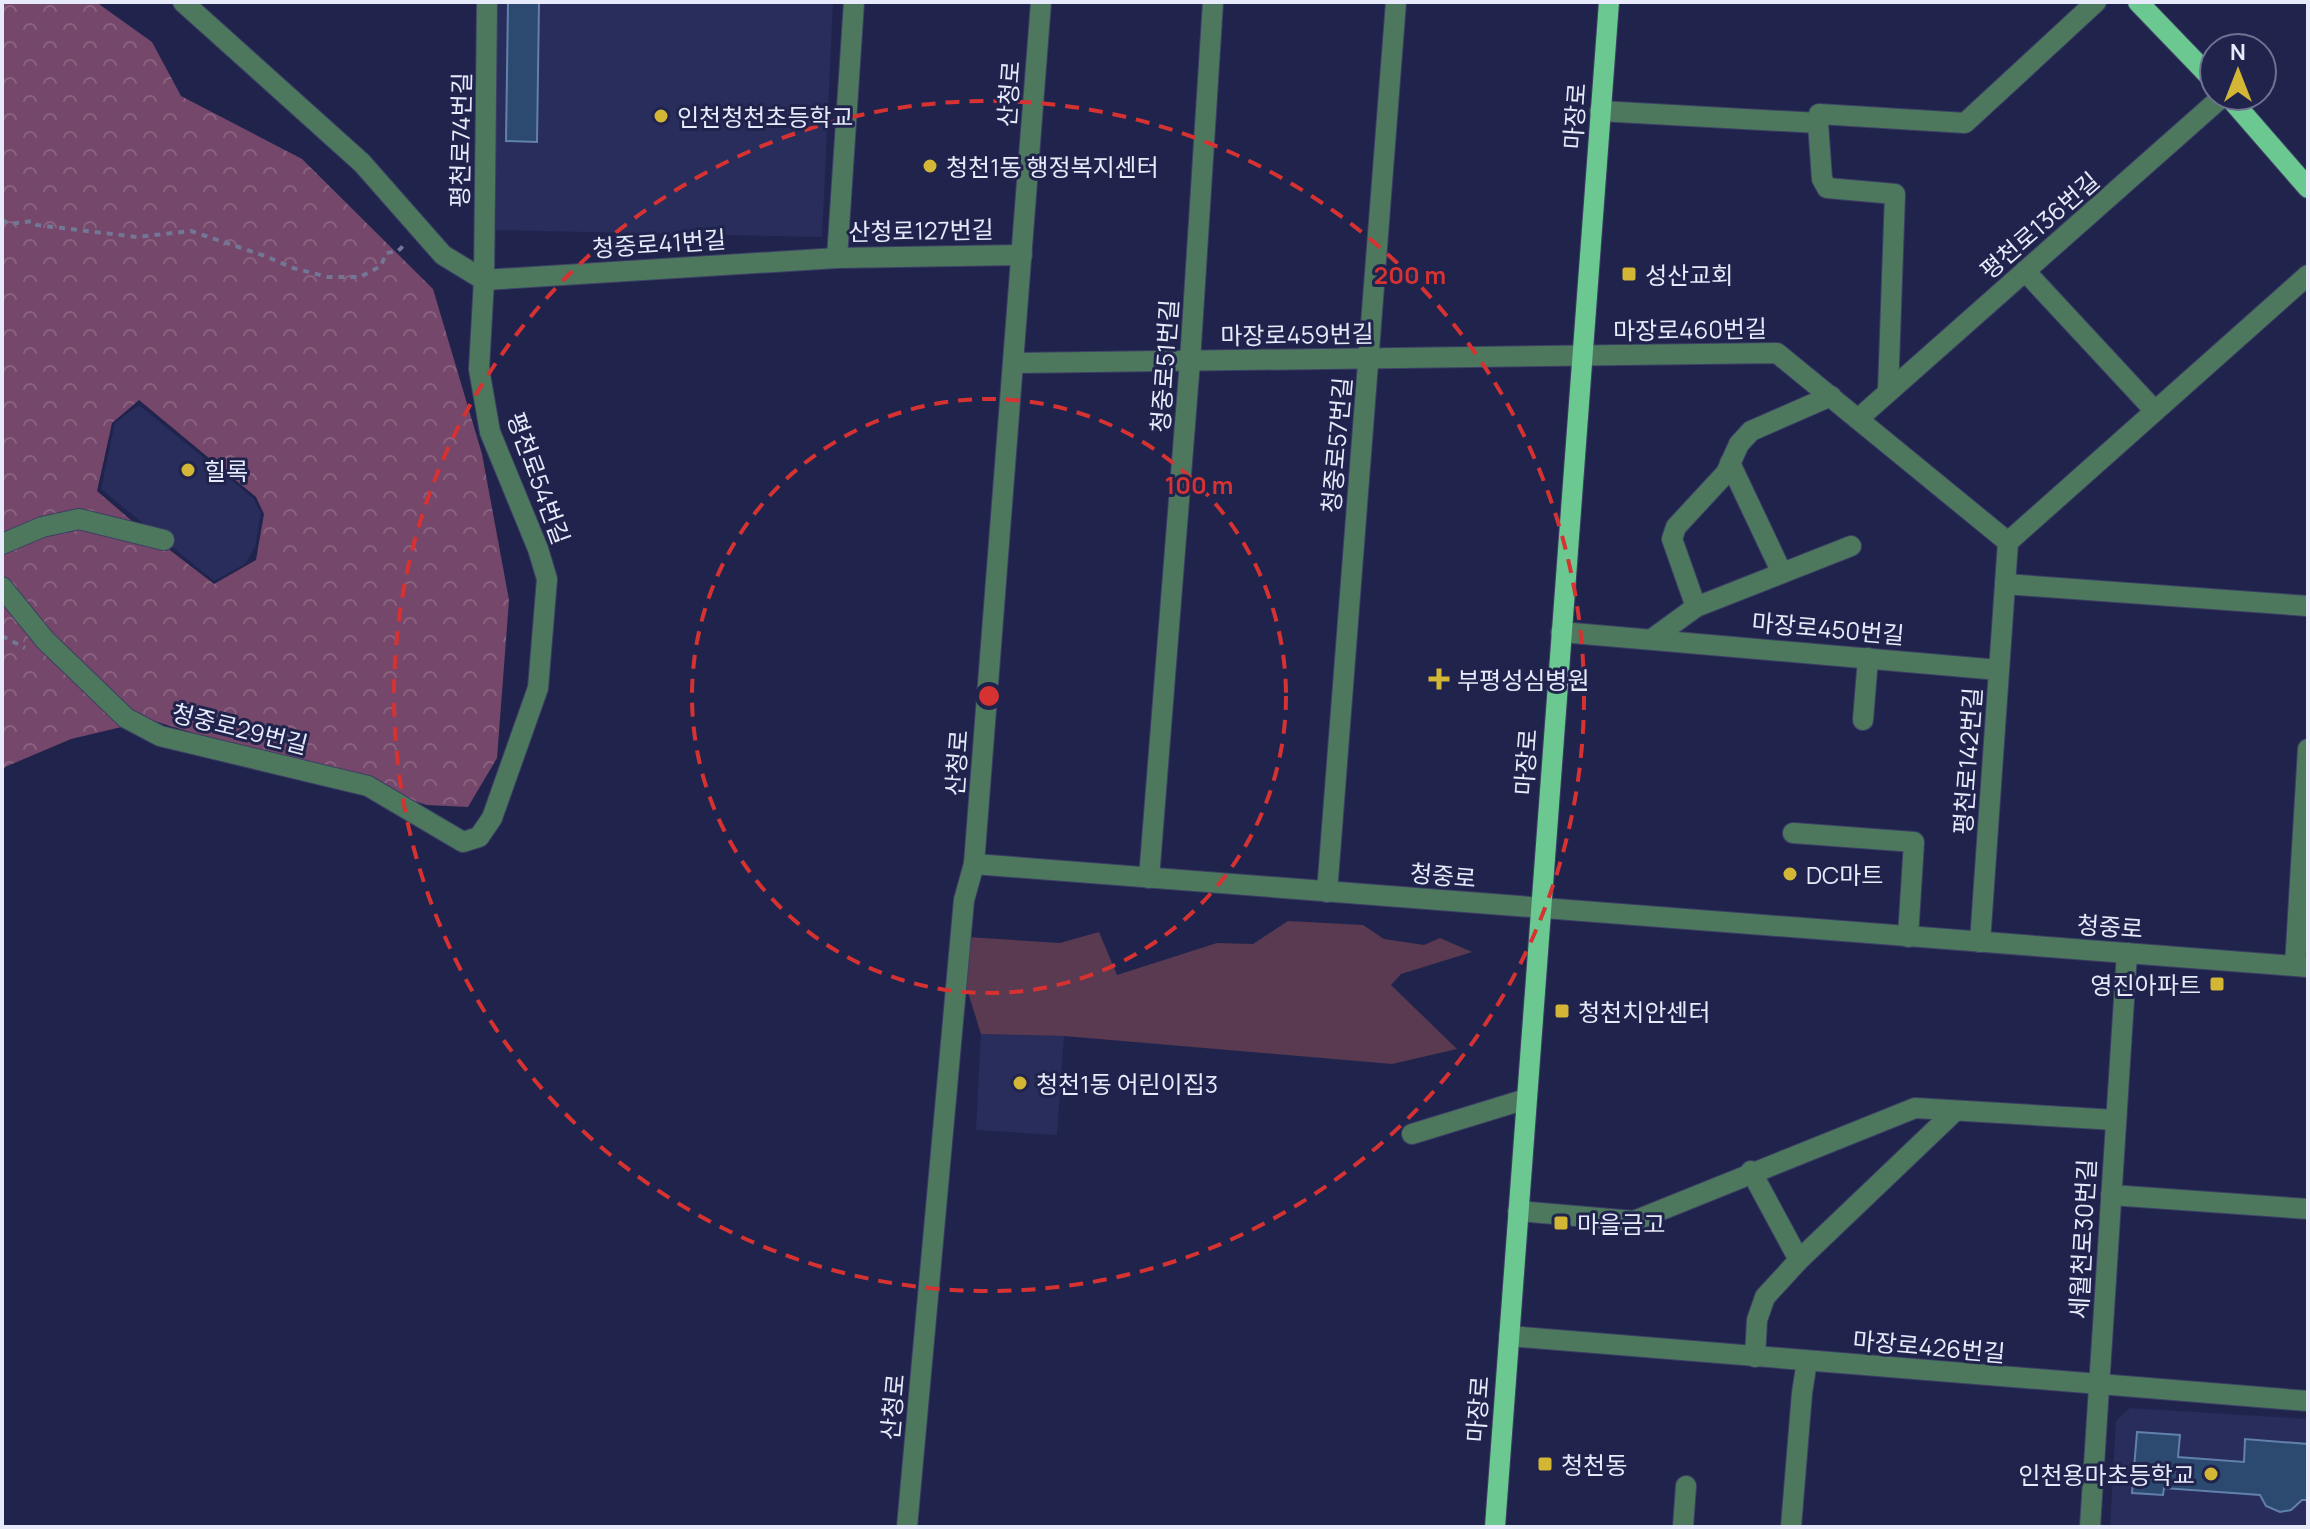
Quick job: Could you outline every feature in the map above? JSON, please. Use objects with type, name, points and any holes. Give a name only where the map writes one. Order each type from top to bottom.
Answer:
[{"type":"main road","name":"마장로","points":[[1495,1527],[1609,2]]},
{"type":"main road","points":[[2138,2],[2198,64]]},
{"type":"main road","points":[[2239,112],[2308,188]]},
{"type":"street","points":[[183,2],[362,163],[443,255],[484,280]]},
{"type":"street","name":"평천로74번길","points":[[484,280],[487,2]]},
{"type":"street","name":"산청로127번길","points":[[854,2],[837,258],[1022,255]]},
{"type":"street","name":"산청로","points":[[907,1527],[964,900],[974,864],[1041,2]]},
{"type":"street","name":"청중로51번길","points":[[1149,878],[1190,361],[1213,2]]},
{"type":"street","name":"청중로57번길","points":[[1327,892],[1396,2]]},
{"type":"street","points":[[1888,392],[1895,194],[1827,188],[1822,179],[1819,114],[1965,123],[2096,2]]},
{"type":"street","points":[[1600,111],[1818,123]]},
{"type":"street","name":"평천로136번길","points":[[1858,419],[2207,112]]},
{"type":"street","name":"청중로41번길","points":[[484,280],[837,258]]},
{"type":"street","points":[[2025,271],[2155,411]]},
{"type":"street","points":[[2008,542],[2308,275]]},
{"type":"street","name":"평천로54번길","points":[[463,842],[479,837],[492,818],[538,688],[547,579],[538,549],[490,432],[479,369],[484,280]]},
{"type":"street","name":"마장로460번길","points":[[1582,357],[1777,353],[2008,542]]},
{"type":"street","name":"마장로459번길","points":[[1013,363],[1582,357]]},
{"type":"street","points":[[1696,607],[1672,539],[1676,527],[1726,473],[1739,444],[1751,431],[1831,396]]},
{"type":"street","points":[[1730,463],[1782,573]]},
{"type":"street","points":[[2,544],[42,527],[79,519],[164,540]]},
{"type":"street","name":"평천로142번길","points":[[1980,942],[2008,542]]},
{"type":"street","name":"마장로450번길","points":[[1652,639],[1696,607],[1851,546]]},
{"type":"street","points":[[2005,584],[2308,606]]},
{"type":"street","name":"청중로29번길","points":[[2,587],[45,640],[126,718],[160,736],[368,786],[463,842]]},
{"type":"street","name":"마장로450번길","points":[[1561,632],[1999,670]]},
{"type":"street","points":[[1863,720],[1868,658]]},
{"type":"street","points":[[2302,967],[2308,749]]},
{"type":"street","points":[[1793,833],[1914,842],[1908,937]]},
{"type":"street","name":"청중로","points":[[974,864],[2302,967]]},
{"type":"street","name":"세월천로30번길","points":[[2090,1527],[2127,953]]},
{"type":"street","points":[[1412,1134],[1526,1099]]},
{"type":"street","points":[[1518,1211],[1634,1221],[1751,1171],[1915,1108],[2116,1120]]},
{"type":"street","points":[[1755,1357],[1757,1320],[1765,1297],[1799,1260],[1954,1112]]},
{"type":"street","points":[[1751,1171],[1799,1260]]},
{"type":"street","points":[[2111,1195],[2308,1209]]},
{"type":"street","name":"마장로426번길","points":[[1509,1336],[2308,1401]]},
{"type":"street","points":[[1791,1527],[1807,1361]]},
{"type":"street","points":[[1683,1527],[1686,1486]]},
{"type":"path","points":[[2,220],[10,224],[33,221],[37,225],[137,237],[191,231],[293,268],[328,277],[356,278],[381,266],[386,253],[398,251],[419,228]]},
{"type":"shaded area","name":"인천청천초등학교","points":[[494,2],[833,2],[822,237],[496,230]]},
{"type":"shaded area","points":[[139,405],[253,498],[261,513],[255,547],[245,564],[214,581],[101,489],[115,423]]},
{"type":"shaded area","points":[[1288,921],[1363,925],[1384,939],[1424,945],[1440,938],[1472,952],[1401,974],[1391,985],[1457,1049],[1392,1064],[1064,1036],[981,1034],[962,973],[967,937],[1060,943],[1099,932],[1117,975],[1217,943],[1253,944]]},
{"type":"shaded area","name":"청천1동 어린이집3","points":[[981,1034],[1064,1036],[1057,1135],[976,1130]]},
{"type":"shaded area","name":"인천용마초등학교","points":[[2130,1408],[2308,1419],[2308,1527],[2110,1527],[2116,1421]]},
{"type":"green space","points":[[2,2],[96,2],[152,42],[181,96],[302,159],[433,289],[482,454],[509,600],[497,758],[468,807],[427,805],[151,720],[71,739],[5,767],[2,772]],"holes":[[[139,400],[256,497],[264,514],[256,560],[214,584],[97,491],[112,423]]]},
{"type":"building","points":[[508,2],[539,2],[537,142],[506,141]]},
{"type":"building","points":[[2137,1432],[2180,1435],[2178,1457],[2244,1462],[2245,1439],[2308,1444],[2308,1500],[2302,1500],[2291,1510],[2280,1512],[2266,1506],[2260,1495],[2164,1488],[2163,1495],[2132,1493]]},
{"type":"place","name":"인천청천초등학교","points":[[661,116]]},
{"type":"place","name":"청천1동 행정복지센터","points":[[930,166]]},
{"type":"place","name":"성산교회","points":[[1629,274]]},
{"type":"place","name":"힐록","points":[[188,470]]},
{"type":"place","name":"부평성심병원","points":[[1439,679]]},
{"type":"place","name":"DC마트","points":[[1790,874]]},
{"type":"place","name":"영진아파트","points":[[2217,984]]},
{"type":"place","name":"청천치안센터","points":[[1562,1011]]},
{"type":"place","name":"청천1동 어린이집3","points":[[1020,1083]]},
{"type":"place","name":"마을금고","points":[[1561,1223]]},
{"type":"place","name":"청천동","points":[[1545,1464]]},
{"type":"place","name":"인천용마초등학교","points":[[2211,1474]]}]
